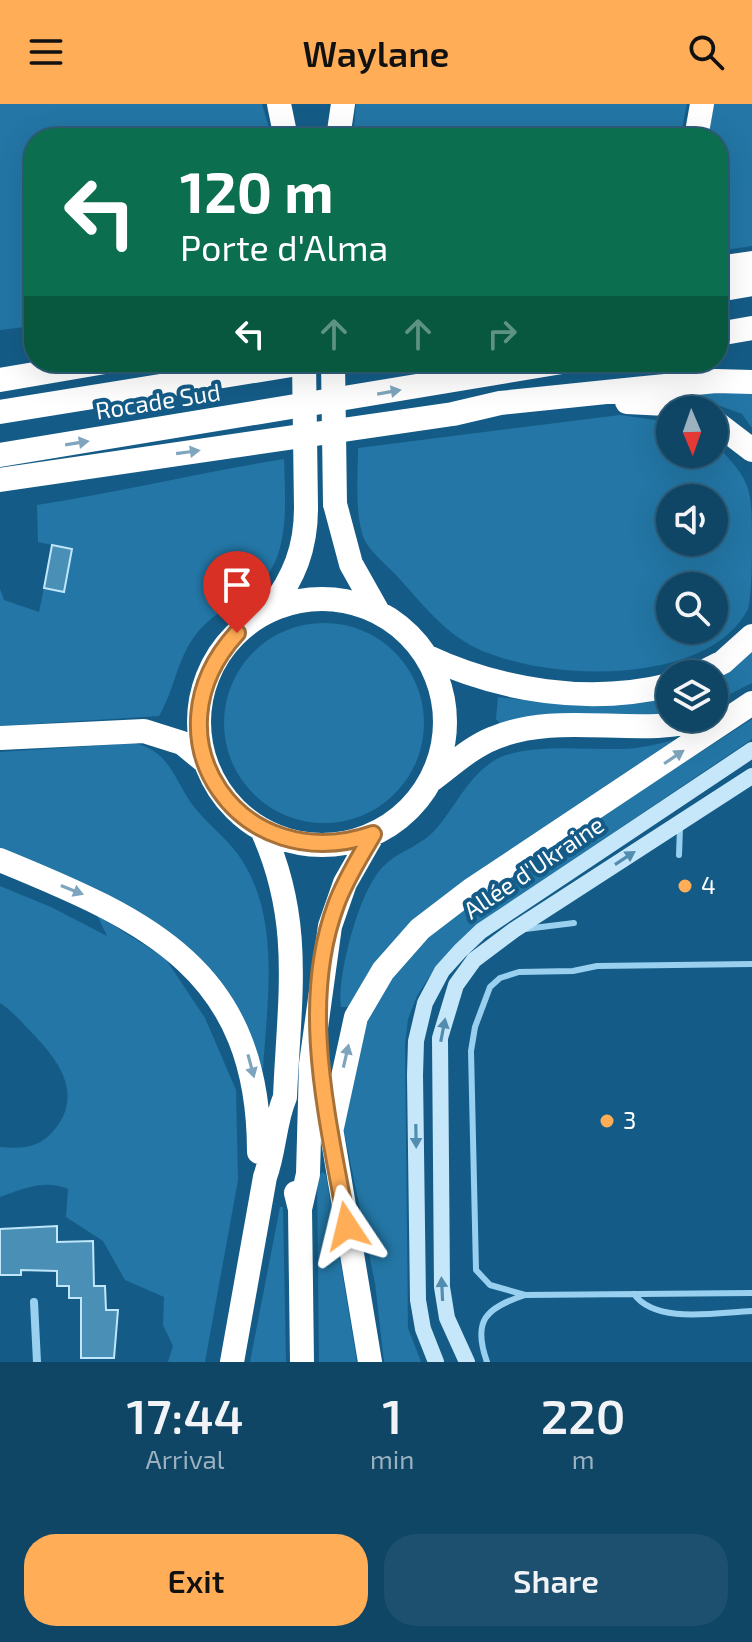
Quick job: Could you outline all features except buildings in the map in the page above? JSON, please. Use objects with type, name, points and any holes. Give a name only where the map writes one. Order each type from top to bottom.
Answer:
[{"type":"highway","points":[[279,104],[284,128]]},
{"type":"highway","points":[[289,104],[293,128]]},
{"type":"highway","points":[[333,104],[335,128]]},
{"type":"highway","points":[[338,128],[343,104]]},
{"type":"highway","points":[[698,128],[702,104]]},
{"type":"highway","points":[[728,267],[752,263]]},
{"type":"highway","points":[[728,288],[752,284]]},
{"type":"highway","points":[[728,332],[752,328]]},
{"type":"highway","points":[[0,380],[47,372]]},
{"type":"highway","name":"Rocade Sud","points":[[0,412],[246,372]]},
{"type":"highway","points":[[270,610],[298,565],[306,532],[307,372]]},
{"type":"highway","points":[[333,372],[335,504],[351,564],[378,612]]},
{"type":"highway","name":"Rocade Sud","points":[[0,455],[502,372]]},
{"type":"highway","points":[[0,480],[453,414],[500,403],[716,381],[752,382]]},
{"type":"highway","points":[[453,414],[499,415],[636,401],[656,404]]},
{"type":"highway","points":[[728,432],[752,450]]},
{"type":"highway","points":[[204,761],[199,702],[212,664],[237,633],[270,610],[287,603],[343,600],[378,612],[405,630],[426,656],[441,690],[445,717],[443,746],[431,781]]},
{"type":"highway","points":[[725,660],[752,636]]},
{"type":"highway","points":[[426,656],[489,680],[523,688],[617,694],[656,687]]},
{"type":"highway","points":[[728,710],[752,701]]},
{"type":"highway","points":[[331,1132],[356,1017],[383,971],[420,929],[471,890],[752,701]]},
{"type":"highway","points":[[0,738],[144,731],[182,743],[204,761],[233,808],[262,830],[305,844],[351,842],[373,834],[406,812],[431,781],[481,745],[519,730],[656,728]]},
{"type":"highway","points":[[232,1362],[265,1177],[272,1159],[276,1117],[285,1097],[291,965],[289,911],[282,880],[262,830]]},
{"type":"highway","points":[[300,1209],[308,1174],[311,1064],[317,1039],[323,966],[332,917],[345,883],[373,834]]},
{"type":"highway","points":[[0,860],[93,898],[142,925],[185,960],[214,990],[248,1054],[257,1098],[259,1158],[265,1177]]},
{"type":"highway","points":[[317,1039],[370,1362]]},
{"type":"highway","points":[[285,1097],[293,1116],[292,1174],[300,1209],[302,1362]]},
{"type":"street","name":"Allée d'Ukraine","points":[[436,1362],[423,1329],[418,1300],[415,1075],[416,1041],[425,1003],[442,971],[481,931],[752,750]]},
{"type":"street","name":"Allée d'Ukraine","points":[[467,1362],[443,1302],[440,1038],[456,985],[474,960],[514,930],[752,776]]},
{"type":"street","points":[[34,1302],[37,1362]]},
{"type":"lane","points":[[679,855],[680,822]]},
{"type":"lane","points":[[514,930],[574,923]]},
{"type":"lane","points":[[752,964],[597,966],[573,971],[519,972],[500,978],[490,987],[475,1027],[471,1051],[476,1270],[490,1285],[525,1295],[752,1293]]},
{"type":"lane","points":[[634,1294],[643,1304],[659,1311],[752,1311]]},
{"type":"lane","points":[[487,1362],[480,1335],[483,1321],[495,1306],[525,1295]]},
{"type":"shaded area","points":[[0,104],[262,104],[269,128],[24,128],[24,327],[0,330]]},
{"type":"shaded area","points":[[356,104],[687,104],[682,128],[354,128]]},
{"type":"shaded area","points":[[714,104],[752,104],[752,246],[728,250],[728,128],[710,128]]},
{"type":"shaded area","points":[[723,391],[752,394],[752,428],[742,414],[728,409],[728,396],[687,394]]},
{"type":"shaded area","points":[[620,415],[656,420],[656,468],[728,468],[728,458],[743,477],[750,497],[752,524],[752,577],[748,609],[728,634],[728,572],[656,572],[656,644],[712,644],[677,660],[656,660],[656,666],[622,670],[582,671],[506,659],[476,648],[442,625],[376,556],[362,533],[357,491],[358,448]]},
{"type":"shaded area","points":[[284,459],[285,512],[280,548],[274,564],[265,579],[252,591],[200,629],[183,656],[159,716],[0,726],[0,589],[4,600],[39,612],[44,588],[64,591],[72,549],[38,542],[37,505]]},
{"type":"shaded area","points":[[324,623],[362,631],[395,652],[416,685],[424,723],[416,761],[395,794],[362,815],[324,823],[286,815],[253,794],[232,761],[224,723],[232,685],[253,652],[286,631]]},
{"type":"shaded area","points":[[752,647],[752,683],[728,695],[728,667]]},
{"type":"shaded area","points":[[498,697],[605,705],[656,698],[656,716],[502,725],[496,719]]},
{"type":"shaded area","points":[[752,719],[752,739],[480,923],[436,966],[417,996],[408,1019],[405,1045],[408,1328],[421,1362],[384,1362],[375,1283],[343,1126],[357,1045],[380,991],[440,920]]},
{"type":"shaded area","points":[[676,740],[459,885],[350,1007],[341,1007],[343,974],[352,931],[376,875],[392,859],[430,835],[484,768],[506,755],[520,752],[629,749]]},
{"type":"shaded area","points":[[135,743],[156,752],[163,759],[191,803],[237,853],[251,877],[261,903],[268,958],[263,1070],[244,1023],[227,993],[207,965],[174,935],[102,893],[0,849],[0,752]]},
{"type":"shaded area","points":[[0,886],[51,907],[107,936],[97,915],[165,958],[205,1018],[236,1090],[238,1180],[205,1362],[168,1362],[173,1346],[163,1325],[164,1297],[125,1280],[103,1241],[66,1217],[68,1189],[42,1185],[0,1197],[0,1147],[30,1146],[43,1140],[63,1116],[67,1092],[65,1080],[53,1058],[19,1019],[0,1003]]},
{"type":"shaded area","points":[[323,1172],[326,1175],[357,1362],[319,1362],[317,1176]]},
{"type":"shaded area","points":[[280,1207],[283,1207],[286,1362],[250,1362]]},
{"type":"place","name":"4","points":[[685,886]]},
{"type":"place","name":"3","points":[[607,1121]]},
{"type":"route","points":[[237,633],[212,664],[199,702],[198,722],[204,761],[221,794],[246,820],[283,839],[329,845],[351,842],[373,834],[335,907],[325,951],[317,1039],[347,1226]]}]
